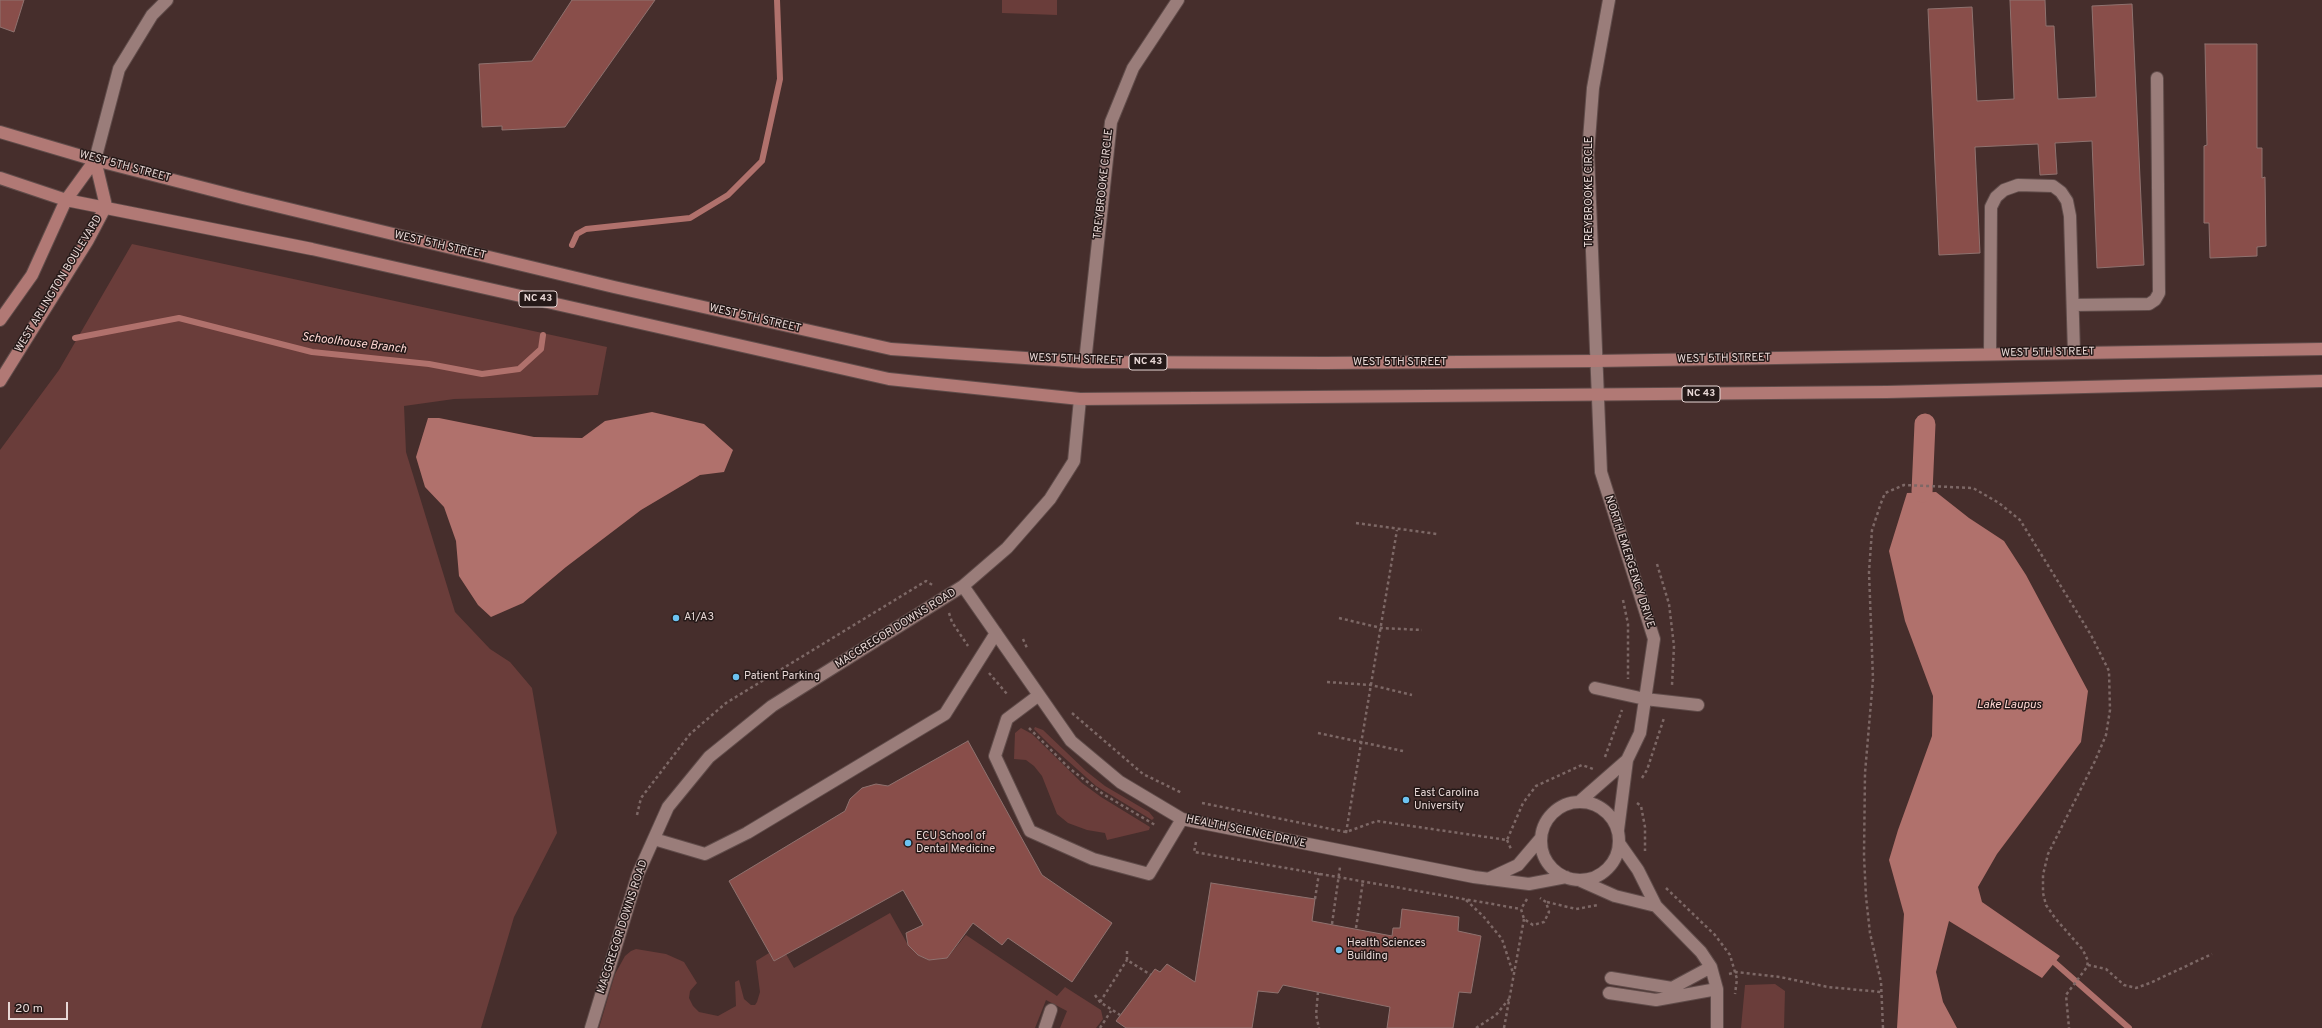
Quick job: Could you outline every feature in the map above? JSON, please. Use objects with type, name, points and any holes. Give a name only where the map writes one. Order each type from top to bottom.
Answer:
[{"type":"main road","name":"WEST 5TH STREET","points":[[0,132],[95,160],[509,262],[891,349],[1086,362],[1325,363],[1595,361],[2322,349]]},
{"type":"main road","name":"WEST ARLINGTON BOULEVARD","points":[[0,320],[32,274],[66,200],[95,160]]},
{"type":"main road","name":"WEST ARLINGTON BOULEVARD","points":[[0,381],[88,240],[106,206],[95,160]]},
{"type":"main road","name":"NC 43","points":[[0,178],[66,200],[106,206],[312,249],[889,379],[1080,398],[1596,396],[1887,392],[2322,381]]},
{"type":"street","name":"WEST ARLINGTON BOULEVARD","points":[[95,160],[119,69],[152,15],[167,0]]},
{"type":"street","name":"TREYBROOKE CIRCLE","points":[[1086,362],[1111,122],[1133,68],[1178,0]]},
{"type":"street","name":"TREYBROOKE CIRCLE","points":[[1595,361],[1588,154],[1593,88],[1609,0]]},
{"type":"street","points":[[2072,305],[2148,304],[2155,300],[2159,293],[2157,78]]},
{"type":"street","points":[[1990,354],[1991,207],[1996,197],[2004,190],[2018,186],[2053,186],[2061,192],[2067,201],[2070,216],[2074,353]]},
{"type":"street","name":"NORTH EMERGENCY DRIVE","points":[[1595,361],[1600,472],[1654,639],[1640,733],[1627,760],[1618,830]]},
{"type":"street","name":"MACGREGOR DOWNS ROAD","points":[[591,1028],[638,874],[668,807],[709,757],[772,706],[963,586],[1007,548],[1050,499],[1074,461],[1080,398]]},
{"type":"street","name":"HEALTH SCIENCE DRIVE","points":[[963,586],[1071,741],[1120,782],[1182,819],[1343,852],[1488,879],[1529,884],[1566,877]]},
{"type":"street","points":[[654,839],[705,854],[747,833],[945,714],[996,633]]},
{"type":"street","points":[[1596,688],[1645,699],[1698,705]]},
{"type":"street","points":[[1039,695],[1007,719],[995,756],[1030,831],[1093,859],[1149,874],[1182,819]]},
{"type":"street","name":"NORTH EMERGENCY DRIVE","points":[[1579,802],[1627,760]]},
{"type":"street","name":"NORTH EMERGENCY DRIVE","points":[[1578,880],[1590,879],[1601,874],[1610,866],[1617,855],[1620,843],[1618,830],[1613,818],[1604,809],[1592,803],[1579,802],[1567,804],[1549,817],[1543,827],[1541,838],[1542,850],[1547,862],[1555,871],[1566,877],[1578,880],[1615,896],[1656,906]]},
{"type":"street","points":[[1488,879],[1518,865],[1541,838]]},
{"type":"street","name":"NORTH EMERGENCY DRIVE","points":[[1620,843],[1638,870],[1656,906],[1701,952],[1711,967],[1717,989],[1717,1028]]},
{"type":"street","points":[[1612,978],[1672,988],[1711,967]]},
{"type":"street","points":[[1610,993],[1656,1000],[1717,989]]},
{"type":"street","points":[[1045,1028],[1051,1010]]},
{"type":"path","points":[[1883,1028],[1881,992],[1866,897],[1863,820],[1865,773],[1873,679],[1868,572],[1872,530],[1880,502],[1885,493],[1904,485],[1972,488],[2000,503],[2020,520],[2091,635],[2109,671],[2110,710],[2106,735],[2095,762],[2048,854],[2043,875],[2043,893],[2046,905],[2055,918],[2083,950],[2088,966]]},
{"type":"path","points":[[1356,523],[1397,530],[1438,534]]},
{"type":"path","points":[[1332,924],[1397,530]]},
{"type":"path","points":[[1657,564],[1669,604],[1674,646],[1672,685]]},
{"type":"path","points":[[1622,594],[1628,624],[1628,682]]},
{"type":"path","points":[[1339,618],[1381,628],[1422,630]]},
{"type":"path","points":[[1023,639],[1029,651]]},
{"type":"path","points":[[988,672],[1007,694]]},
{"type":"path","points":[[1327,682],[1371,685],[1412,695]]},
{"type":"path","points":[[1068,708],[1143,774],[1182,793]]},
{"type":"path","points":[[1604,758],[1622,710]]},
{"type":"path","points":[[1639,783],[1647,770],[1665,714]]},
{"type":"path","points":[[1029,728],[1069,768],[1104,794],[1155,825]]},
{"type":"path","points":[[1318,733],[1403,751]]},
{"type":"path","points":[[1202,803],[1346,832],[1377,821],[1507,840],[1523,803],[1536,786],[1582,765],[1595,770]]},
{"type":"path","points":[[1636,801],[1641,806],[1645,827],[1646,846],[1643,859]]},
{"type":"path","points":[[1196,842],[1194,852],[1521,909]]},
{"type":"path","points":[[1315,899],[1319,873]]},
{"type":"path","points":[[1356,928],[1364,881]]},
{"type":"path","points":[[1537,896],[1546,902],[1576,909],[1596,907],[1602,904]]},
{"type":"path","points":[[1504,1028],[1524,919],[1521,909],[1526,899],[1532,898]]},
{"type":"path","points":[[1466,899],[1483,916],[1502,939],[1511,962],[1514,976]]},
{"type":"path","points":[[1524,919],[1533,925],[1544,922],[1549,912],[1546,902]]},
{"type":"path","points":[[1100,1002],[1127,960],[1127,952]]},
{"type":"path","points":[[2088,966],[2106,970],[2124,985],[2136,988],[2212,954]]},
{"type":"path","points":[[1127,960],[1151,974]]},
{"type":"path","points":[[2069,1028],[2066,995],[2088,966]]},
{"type":"path","points":[[1736,972],[1780,977],[1828,987],[1881,992]]},
{"type":"path","points":[[1318,992],[1316,1015],[1318,1028]]},
{"type":"path","points":[[1095,995],[1100,1002],[1120,1016]]},
{"type":"path","points":[[1476,1028],[1496,1015],[1510,998]]},
{"type":"path","points":[[1100,1028],[1111,1011]]},
{"type":"shaded area","points":[[1002,0],[1057,0],[1057,15],[1002,13]]},
{"type":"shaded area","points":[[132,244],[607,347],[598,395],[454,399],[404,406],[406,452],[455,612],[490,649],[510,662],[532,688],[557,833],[514,917],[481,1028],[0,1028],[0,450],[59,370]]},
{"type":"shaded area","points":[[1035,727],[1043,730],[1086,771],[1105,786],[1149,812],[1154,818],[1152,820],[1096,786],[1050,745],[1034,729]]},
{"type":"shaded area","points":[[1021,728],[1032,734],[1082,783],[1101,797],[1150,827],[1149,830],[1107,840],[1105,833],[1087,830],[1068,823],[1057,814],[1042,776],[1034,766],[1026,760],[1014,759],[1015,733]]},
{"type":"shaded area","points":[[890,913],[908,945],[918,955],[929,960],[947,958],[966,935],[1057,996],[1065,987],[1101,1010],[1103,1019],[1096,1028],[1060,1028],[1067,1011],[1046,1000],[1035,1028],[599,1028],[615,974],[625,956],[636,949],[666,954],[684,962],[697,983],[690,991],[689,998],[693,1006],[699,1012],[718,1016],[736,1006],[735,982],[739,980],[744,999],[751,1005],[755,1005],[760,992],[756,961],[769,953],[774,961],[786,954],[794,968]]},
{"type":"shaded area","points":[[1775,984],[1785,991],[1784,1028],[1741,1028],[1745,985]]},
{"type":"water","points":[[652,412],[704,424],[733,450],[724,472],[700,475],[641,510],[566,567],[523,603],[491,617],[478,605],[459,576],[456,541],[444,507],[425,487],[416,457],[428,418],[439,418],[534,437],[582,438],[605,421]]},
{"type":"water","name":"Lake Laupus","points":[[1936,492],[1969,518],[2004,541],[2026,575],[2088,691],[2081,742],[1997,854],[1978,887],[1982,902],[2060,956],[2042,978],[1949,921],[1936,972],[1943,1002],[1957,1028],[1897,1028],[1904,914],[1889,860],[1898,830],[1932,736],[1933,696],[1905,621],[1889,551],[1907,493]]},
{"type":"building","points":[[0,0],[24,0],[14,32],[0,27]]},
{"type":"building","points":[[572,0],[655,0],[565,127],[502,130],[502,126],[482,127],[479,64],[532,61]]},
{"type":"building","points":[[2010,0],[2045,0],[2046,26],[2054,26],[2058,99],[2096,97],[2092,6],[2132,4],[2144,265],[2097,268],[2092,141],[2055,143],[2057,174],[2040,175],[2038,144],[1975,147],[1980,253],[1939,255],[1928,9],[1972,7],[1977,101],[2014,99]]},
{"type":"building","points":[[2205,44],[2257,44],[2257,148],[2262,148],[2262,178],[2265,177],[2266,246],[2257,247],[2257,256],[2210,258],[2209,223],[2204,223],[2204,146],[2207,145]]},
{"type":"building","name":"ECU School of Dental Medicine","points":[[968,741],[1042,875],[1112,923],[1072,982],[1008,938],[1002,945],[973,923],[947,958],[929,960],[918,955],[908,945],[906,933],[923,925],[903,890],[774,961],[729,881],[845,811],[850,799],[862,788],[876,784],[888,786]]},
{"type":"building","name":"Health Sciences Building","points":[[1211,883],[1315,899],[1312,921],[1392,936],[1393,928],[1400,928],[1402,909],[1459,917],[1458,931],[1481,936],[1471,993],[1459,992],[1453,1028],[1387,1028],[1390,1007],[1283,985],[1278,993],[1258,991],[1252,1028],[1126,1028],[1116,1021],[1155,969],[1160,972],[1167,964],[1195,982]]},
{"type":"waterway","name":"Schoolhouse Branch","points":[[572,245],[577,234],[586,229],[690,218],[728,195],[762,161],[780,79],[777,0]]},
{"type":"waterway","name":"Schoolhouse Branch","points":[[75,338],[179,318],[312,352],[429,364],[482,374],[519,369],[541,349],[543,335]]},
{"type":"waterway","points":[[1922,492],[1925,424]]},
{"type":"waterway","points":[[2054,962],[2129,1028]]},
{"type":"place","name":"A1/A3","points":[[676,618]]},
{"type":"place","name":"Patient Parking","points":[[736,677]]},
{"type":"place","name":"East Carolina University","points":[[1406,800]]},
{"type":"place","name":"ECU School of Dental Medicine","points":[[908,843]]},
{"type":"place","name":"Health Sciences Building","points":[[1339,950]]}]
